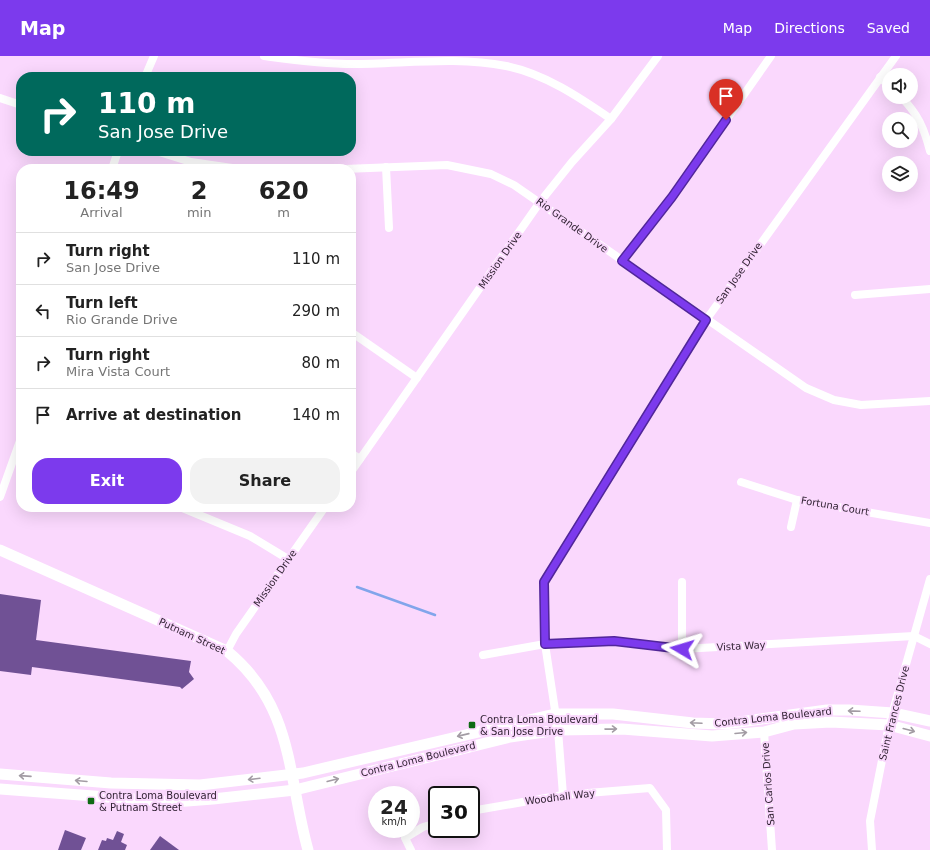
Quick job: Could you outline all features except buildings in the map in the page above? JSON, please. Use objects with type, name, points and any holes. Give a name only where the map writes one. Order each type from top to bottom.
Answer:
[{"type":"main road","name":"Putnam Street","points":[[0,550],[227,651],[251,674],[268,699],[279,723],[293,774],[308,850]]},
{"type":"main road","name":"Contra Loma Boulevard","points":[[0,774],[111,783],[200,785],[293,774],[555,714],[612,714],[693,724],[717,724],[827,710],[893,713],[930,722]]},
{"type":"main road","name":"San Carlos Drive","points":[[762,718],[764,732]]},
{"type":"main road","name":"Contra Loma Boulevard","points":[[0,789],[174,802],[296,790],[510,736],[558,730],[622,728],[712,736],[764,732],[794,724],[831,722],[889,725],[930,736]]},
{"type":"street","points":[[147,72],[154,56]]},
{"type":"street","points":[[264,56],[311,63],[352,64],[450,61],[507,66],[529,73],[563,88],[611,119]]},
{"type":"street","name":"Mission Drive","points":[[356,465],[540,202],[572,162],[611,119],[658,56]]},
{"type":"street","points":[[622,261],[672,197],[771,56]]},
{"type":"street","name":"San Jose Drive","points":[[564,795],[558,730],[545,644],[544,582],[706,320],[896,56]]},
{"type":"street","points":[[0,98],[16,103]]},
{"type":"street","points":[[909,104],[914,109],[924,130],[930,151]]},
{"type":"street","points":[[172,156],[191,162],[205,164]]},
{"type":"street","name":"Rio Grande Drive","points":[[356,168],[447,165],[491,174],[514,184],[706,320],[806,388],[834,400],[860,405],[930,401]]},
{"type":"street","points":[[386,167],[389,228]]},
{"type":"street","points":[[855,294],[930,289]]},
{"type":"street","points":[[356,335],[417,378]]},
{"type":"street","points":[[356,456],[360,459]]},
{"type":"street","points":[[0,497],[16,457]]},
{"type":"street","name":"Fortuna Court","points":[[741,482],[797,500],[930,524]]},
{"type":"street","points":[[791,527],[797,500]]},
{"type":"street","points":[[192,512],[250,536],[288,559]]},
{"type":"street","name":"Mission Drive","points":[[227,651],[288,559],[321,512]]},
{"type":"street","name":"Saint Frances Drive","points":[[872,850],[870,821],[889,725],[930,579]]},
{"type":"street","points":[[682,582],[682,649]]},
{"type":"street","points":[[914,636],[930,644]]},
{"type":"street","name":"Vista Way","points":[[482,655],[545,644],[614,641],[682,649],[914,636]]},
{"type":"street","name":"San Carlos Drive","points":[[764,732],[772,850]]},
{"type":"street","name":"Woodhall Way","points":[[480,808],[564,795],[650,788],[666,810],[668,850]]},
{"type":"street","points":[[411,850],[405,838],[428,826]]},
{"type":"waterway","points":[[357,587],[435,615]]},
{"type":"place","name":"Contra Loma Boulevard & San Jose Drive","points":[[472,725]]},
{"type":"place","name":"Contra Loma Boulevard & Putnam Street","points":[[91,801]]},
{"type":"route","points":[[682,649],[614,641],[545,644],[544,582],[706,320],[622,261],[672,197],[726,120]]}]
